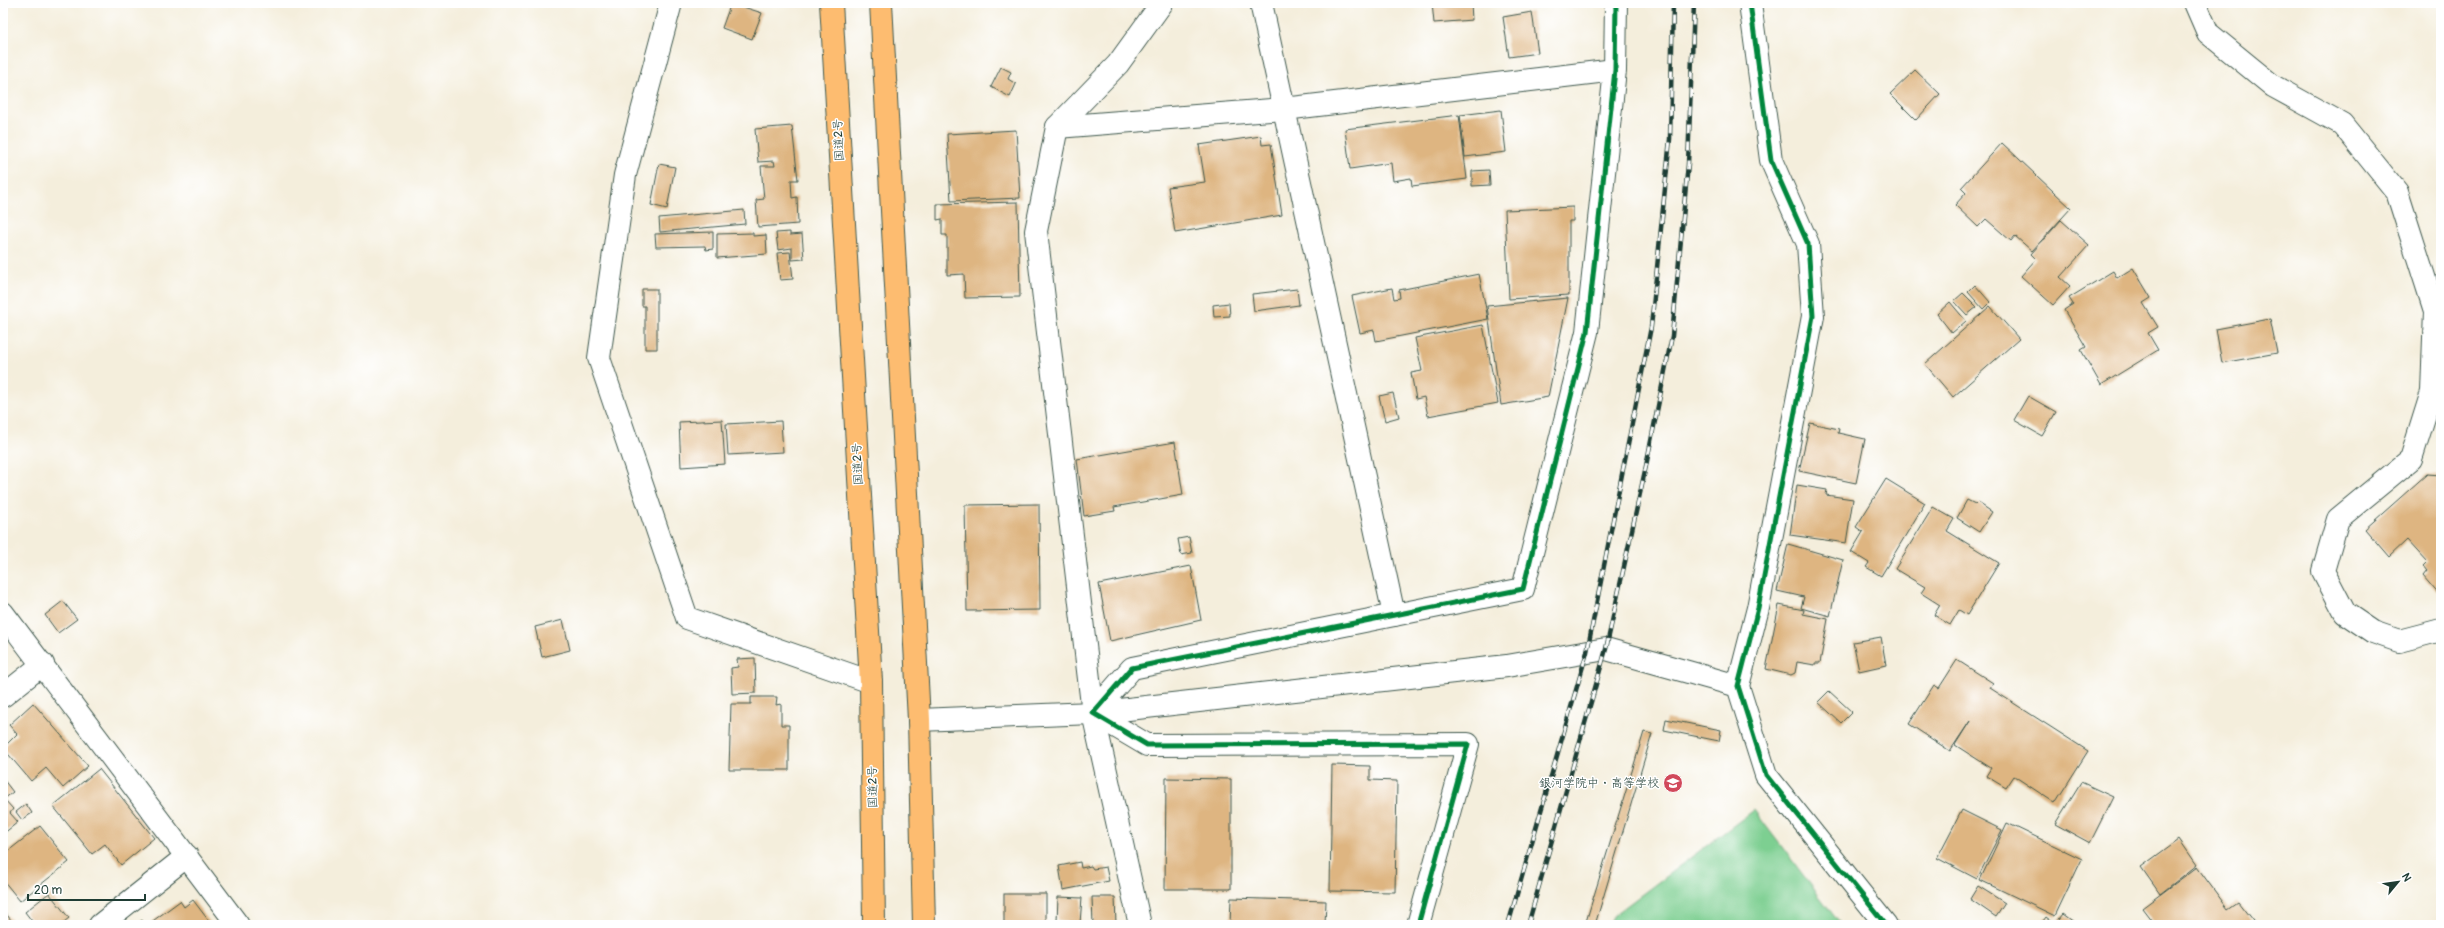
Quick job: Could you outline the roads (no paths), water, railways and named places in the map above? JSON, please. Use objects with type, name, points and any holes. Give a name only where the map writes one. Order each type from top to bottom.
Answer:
[{"type":"highway","name":"国道2号","points":[[831,3],[872,682],[874,925]]},
{"type":"highway","points":[[881,3],[919,720],[924,925]]},
{"type":"street","points":[[671,3],[625,175],[599,358],[686,618],[872,682]]},
{"type":"street","points":[[1140,925],[1093,713],[1036,231],[1057,127],[1118,64],[1162,3]]},
{"type":"street","points":[[1262,3],[1394,615]]},
{"type":"street","points":[[1093,713],[1132,668],[1523,589],[1587,332],[1615,70],[1616,3]]},
{"type":"street","points":[[1750,3],[1771,160],[1808,244],[1813,316],[1758,608],[1738,686],[1766,775],[1886,925]]},
{"type":"street","points":[[2194,3],[2208,33],[2273,86],[2342,124],[2397,192],[2435,311],[2432,392],[2411,459],[2338,519],[2323,571],[2345,613],[2373,632],[2399,641],[2441,630]]},
{"type":"street","points":[[1057,127],[1284,109],[1615,70]]},
{"type":"street","points":[[3,613],[43,664],[238,925]]},
{"type":"street","points":[[919,720],[1093,713],[1507,666],[1606,649],[1738,686]]},
{"type":"street","points":[[3,696],[43,664]]},
{"type":"street","points":[[1093,713],[1147,745],[1468,744],[1418,925]]},
{"type":"street","points":[[100,925],[187,856]]},
{"type":"railway","points":[[1508,925],[1587,652],[1651,327],[1670,139],[1673,3]]},
{"type":"railway","points":[[1528,925],[1606,649],[1646,466],[1672,336],[1688,164],[1694,3]]},
{"type":"place","name":"銀河学院中・高等学校","points":[[1673,783]]}]
